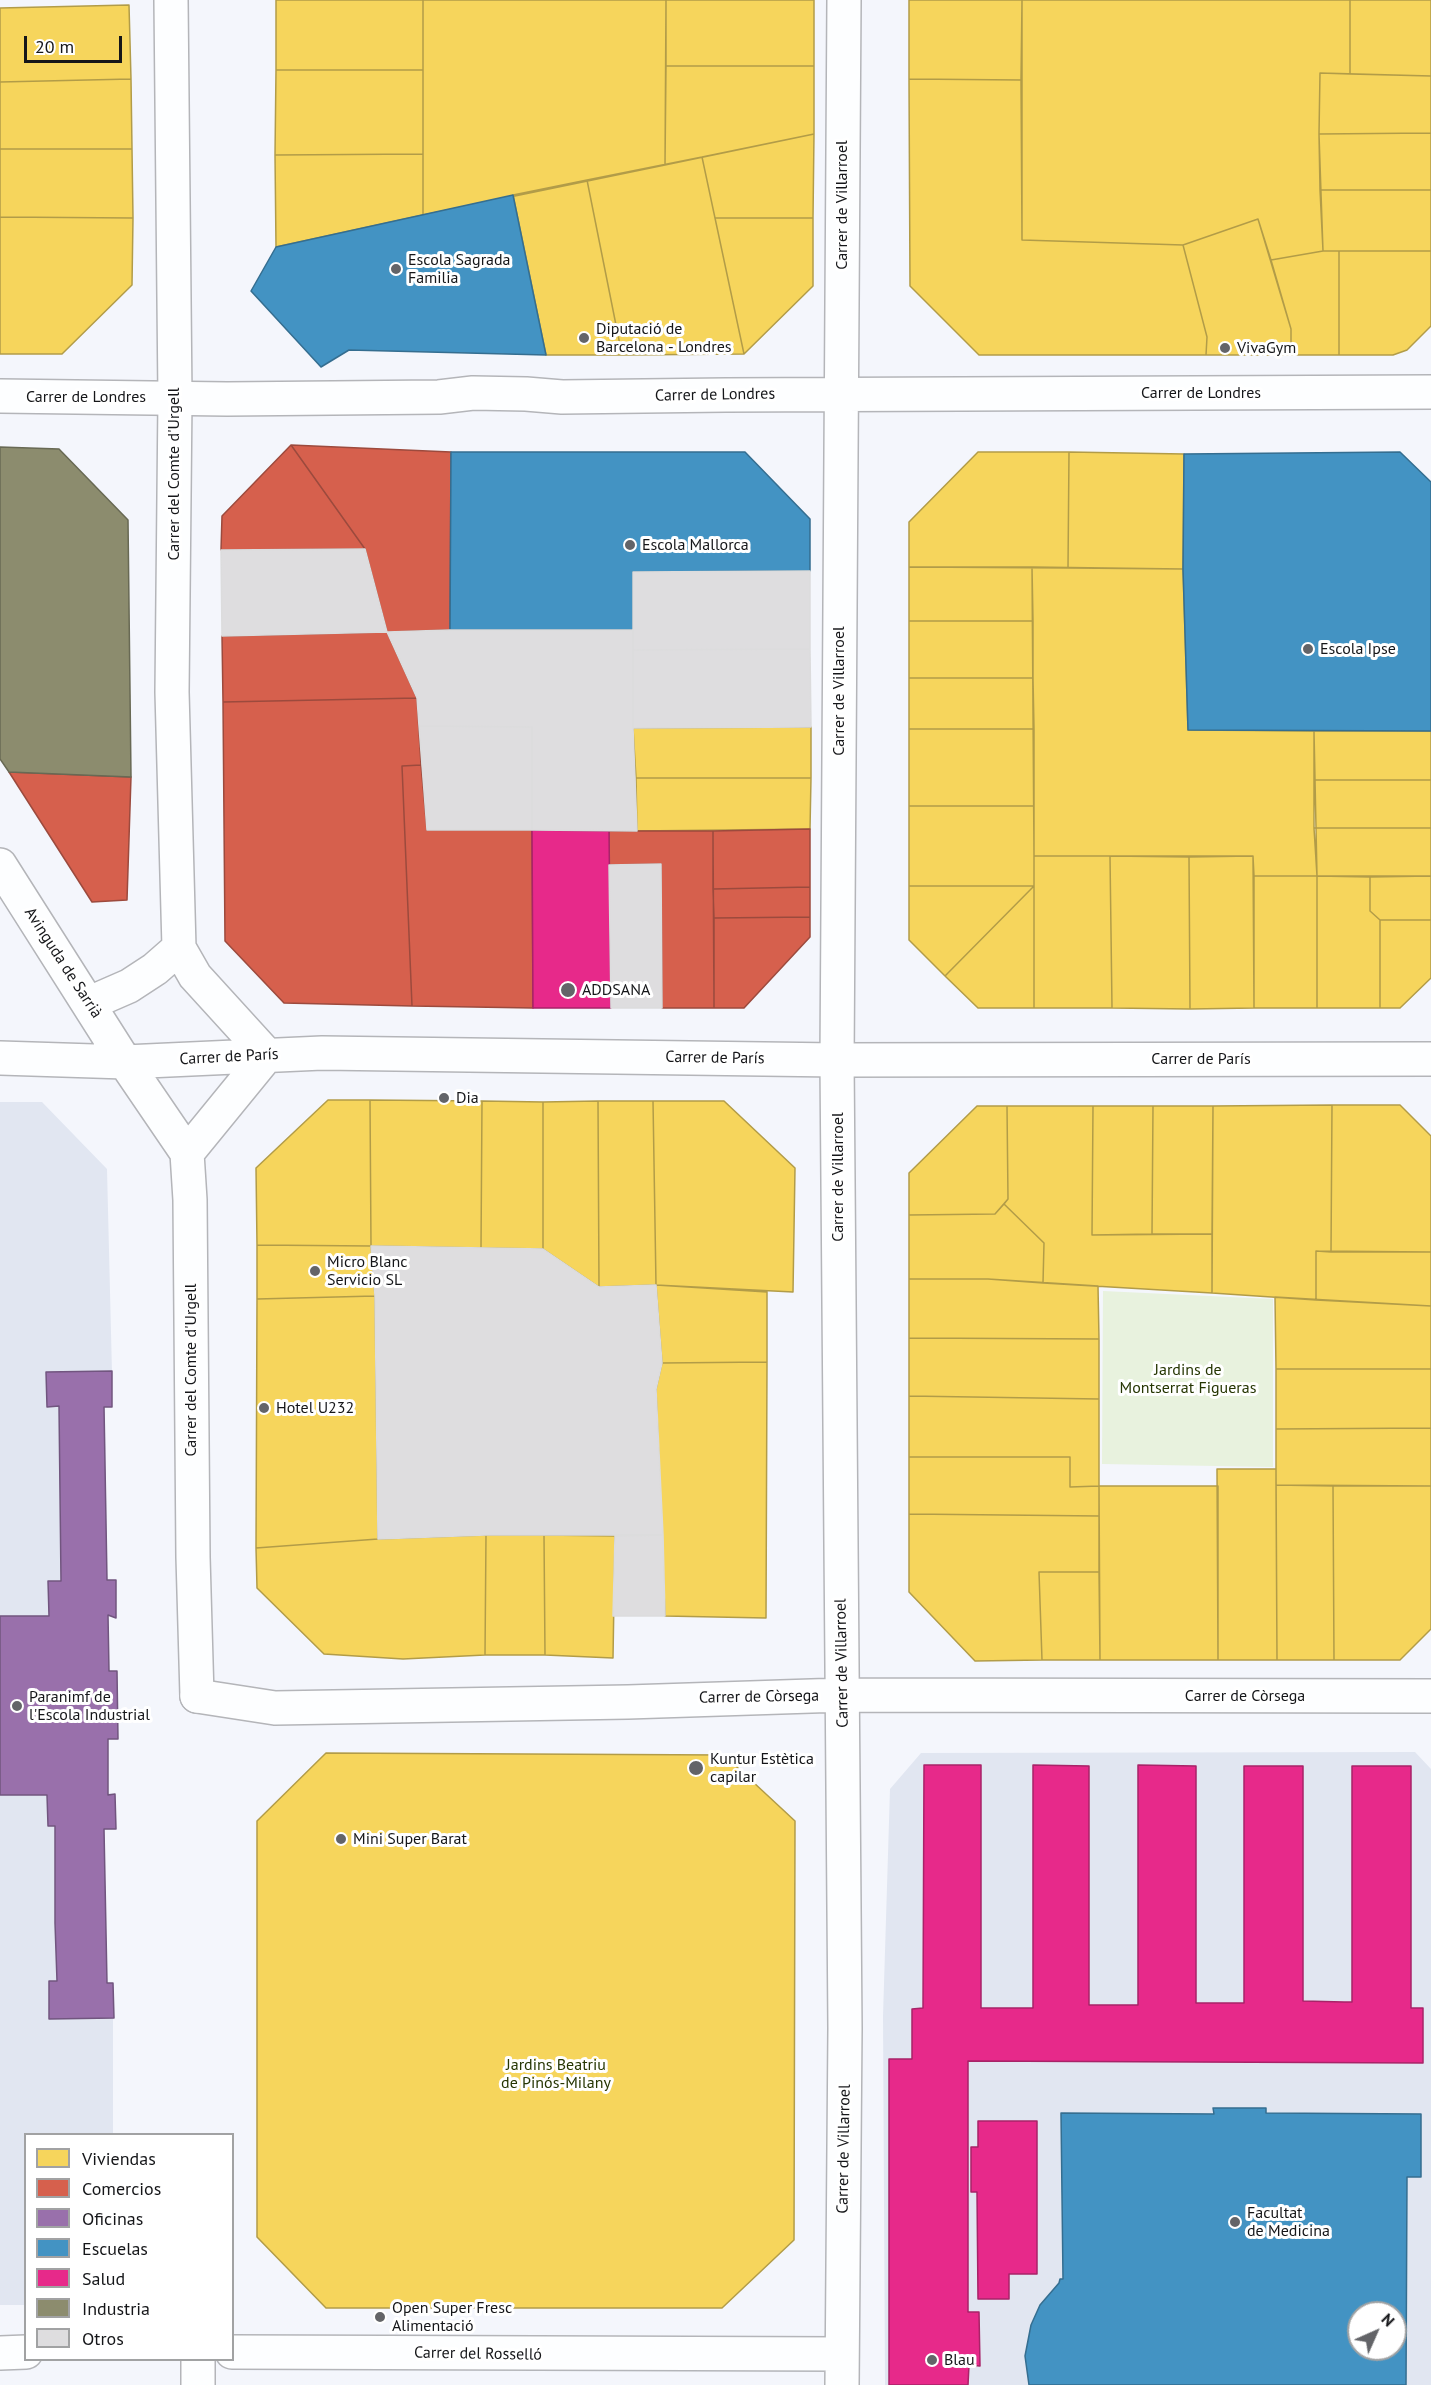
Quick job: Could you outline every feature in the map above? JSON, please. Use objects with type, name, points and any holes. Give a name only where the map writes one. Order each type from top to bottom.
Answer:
[{"type":"street","name":"Carrer del Comte d'Urgell","points":[[171,0],[175,398],[172,692],[179,948]]},
{"type":"street","name":"Carrer de Villarroel","points":[[806,2354],[841,2370],[845,2028],[837,1060],[844,0]]},
{"type":"street","name":"Carrer de Londres","points":[[0,396],[439,397],[473,393],[562,397],[1431,392]]},
{"type":"street","name":"Avinguda de Sarrià","points":[[0,865],[125,1062]]},
{"type":"street","points":[[90,1004],[129,987],[179,948],[195,975],[267,1055],[187,1153],[125,1062]]},
{"type":"street","name":"Carrer de París","points":[[0,1058],[125,1062],[322,1053],[837,1060],[1431,1059]]},
{"type":"street","name":"Carrer del Comte d'Urgell","points":[[187,1153],[190,1200],[193,1557],[197,1696]]},
{"type":"street","name":"Carrer de Còrsega","points":[[197,1696],[274,1708],[628,1702],[842,1695],[1431,1696]]},
{"type":"street","points":[[0,2353],[24,2352]]},
{"type":"street","name":"Carrer del Rosselló","points":[[234,2352],[806,2354]]},
{"type":"street","points":[[198,2361],[198,2385]]},
{"type":"shaded area","points":[[0,1102],[42,1102],[107,1169],[112,1407],[105,1407],[107,1580],[116,1580],[116,1618],[108,1616],[109,1671],[117,1671],[118,1739],[108,1739],[108,1793],[115,1794],[116,1829],[104,1830],[106,1983],[113,1983],[113,2133],[24,2133],[24,2305],[0,2305]]},
{"type":"shaded area","points":[[1415,1752],[1431,1769],[1431,2385],[885,2385],[883,2016],[890,1789],[921,1753]]},
{"type":"green space","name":"Jardins de Montserrat Figueras","points":[[1103,1291],[1273,1299],[1273,1467],[1102,1464]]},
{"type":"building: Viviendas","points":[[276,0],[423,0],[423,70],[276,70]]},
{"type":"building: Viviendas","points":[[423,0],[666,0],[665,165],[423,215]]},
{"type":"building: Viviendas","points":[[666,0],[814,0],[814,66],[666,66]]},
{"type":"building: Viviendas","points":[[909,0],[1022,0],[1021,80],[909,79]]},
{"type":"building: Viviendas","points":[[1022,0],[1350,0],[1350,74],[1320,73],[1319,134],[1323,251],[1271,260],[1258,219],[1183,245],[1022,240]]},
{"type":"building: Viviendas","points":[[1350,0],[1431,0],[1431,76],[1350,74]]},
{"type":"building: Viviendas","points":[[129,5],[131,79],[0,82],[0,8]]},
{"type":"building: Viviendas","points":[[666,66],[814,66],[814,134],[665,165]]},
{"type":"building: Viviendas","points":[[276,70],[423,70],[423,154],[275,155]]},
{"type":"building: Viviendas","points":[[1320,73],[1431,76],[1431,133],[1319,134]]},
{"type":"building: Viviendas","points":[[131,79],[132,149],[0,149],[0,82]]},
{"type":"building: Viviendas","points":[[909,79],[1021,80],[1022,240],[1183,245],[1207,337],[1206,355],[979,355],[910,286]]},
{"type":"building: Viviendas","points":[[1431,133],[1431,190],[1320,190],[1319,134]]},
{"type":"building: Viviendas","points":[[814,134],[813,218],[715,218],[702,157]]},
{"type":"building: Viviendas","points":[[0,149],[132,149],[133,218],[0,217]]},
{"type":"building: Viviendas","points":[[423,154],[423,215],[276,247],[275,155]]},
{"type":"building: Viviendas","points":[[702,157],[744,354],[622,355],[587,180]]},
{"type":"building: Viviendas","points":[[587,180],[622,355],[546,355],[513,195]]},
{"type":"building: Viviendas","points":[[1320,190],[1431,190],[1431,251],[1323,251]]},
{"type":"building: Viviendas","points":[[0,217],[133,218],[132,285],[62,354],[0,354]]},
{"type":"building: Viviendas","points":[[715,218],[813,218],[813,286],[744,354]]},
{"type":"building: Viviendas","points":[[1258,219],[1291,329],[1291,355],[1206,355],[1207,337],[1183,245]]},
{"type":"building: Viviendas","points":[[1323,251],[1339,251],[1339,355],[1291,355],[1291,329],[1271,260]]},
{"type":"building: Viviendas","points":[[1339,251],[1431,251],[1431,326],[1407,350],[1393,355],[1339,355]]},
{"type":"building: Viviendas","points":[[978,452],[1069,452],[1068,568],[909,567],[909,522]]},
{"type":"building: Viviendas","points":[[1069,452],[1184,454],[1183,569],[1068,568]]},
{"type":"building: Viviendas","points":[[909,567],[1032,567],[1033,621],[909,621]]},
{"type":"building: Viviendas","points":[[1032,567],[1183,569],[1188,730],[1314,731],[1317,876],[1254,876],[1253,856],[1034,856]]},
{"type":"building: Viviendas","points":[[909,621],[1033,621],[1033,678],[909,678]]},
{"type":"building: Viviendas","points":[[909,678],[1033,678],[1034,729],[909,729]]},
{"type":"building: Viviendas","points":[[811,727],[811,778],[636,778],[633,728]]},
{"type":"building: Viviendas","points":[[909,729],[1034,729],[1034,806],[909,806]]},
{"type":"building: Viviendas","points":[[1314,731],[1431,731],[1431,780],[1314,780]]},
{"type":"building: Viviendas","points":[[636,778],[811,778],[810,829],[637,831]]},
{"type":"building: Viviendas","points":[[1314,780],[1431,780],[1431,828],[1314,828]]},
{"type":"building: Viviendas","points":[[909,806],[1034,806],[1034,886],[909,886]]},
{"type":"building: Viviendas","points":[[1314,828],[1431,828],[1431,876],[1317,876]]},
{"type":"building: Viviendas","points":[[1034,856],[1110,856],[1112,1008],[1034,1008]]},
{"type":"building: Viviendas","points":[[1110,856],[1189,857],[1190,1009],[1112,1008]]},
{"type":"building: Viviendas","points":[[1253,856],[1254,1008],[1190,1009],[1189,857]]},
{"type":"building: Viviendas","points":[[1254,876],[1317,876],[1317,1008],[1254,1008]]},
{"type":"building: Viviendas","points":[[1317,876],[1370,877],[1370,911],[1380,920],[1380,1008],[1317,1008]]},
{"type":"building: Viviendas","points":[[1431,876],[1431,920],[1380,920],[1370,911],[1370,877]]},
{"type":"building: Viviendas","points":[[909,886],[1034,886],[945,976],[909,940]]},
{"type":"building: Viviendas","points":[[1034,886],[1034,1008],[978,1008],[945,976]]},
{"type":"building: Viviendas","points":[[1380,920],[1431,920],[1431,978],[1400,1008],[1380,1008]]},
{"type":"building: Viviendas","points":[[328,1100],[370,1100],[371,1246],[257,1245],[256,1168]]},
{"type":"building: Viviendas","points":[[370,1100],[482,1101],[481,1248],[371,1246]]},
{"type":"building: Viviendas","points":[[482,1101],[543,1102],[543,1249],[481,1248]]},
{"type":"building: Viviendas","points":[[598,1101],[599,1287],[543,1249],[543,1102]]},
{"type":"building: Viviendas","points":[[598,1101],[653,1101],[656,1285],[599,1287]]},
{"type":"building: Viviendas","points":[[653,1101],[724,1101],[795,1168],[793,1292],[656,1285]]},
{"type":"building: Viviendas","points":[[1332,1105],[1331,1252],[1316,1251],[1316,1300],[1212,1293],[1213,1106]]},
{"type":"building: Viviendas","points":[[1332,1105],[1400,1105],[1431,1136],[1431,1252],[1331,1252]]},
{"type":"building: Viviendas","points":[[977,1106],[1007,1106],[1008,1199],[995,1214],[909,1215],[909,1173]]},
{"type":"building: Viviendas","points":[[1007,1106],[1093,1106],[1092,1235],[1212,1234],[1212,1293],[1043,1283],[1044,1243],[1004,1204],[1008,1199]]},
{"type":"building: Viviendas","points":[[1093,1106],[1153,1106],[1152,1234],[1092,1235]]},
{"type":"building: Viviendas","points":[[1153,1106],[1213,1106],[1212,1234],[1152,1234]]},
{"type":"building: Viviendas","points":[[1004,1204],[1044,1243],[1043,1283],[988,1279],[909,1279],[909,1215],[995,1214]]},
{"type":"building: Viviendas","name":"Micro Blanc Servicio SL","points":[[257,1245],[371,1246],[375,1296],[257,1299]]},
{"type":"building: Viviendas","points":[[1316,1251],[1431,1252],[1431,1306],[1316,1300]]},
{"type":"building: Viviendas","points":[[909,1279],[988,1279],[1098,1286],[1099,1339],[909,1338]]},
{"type":"building: Viviendas","points":[[656,1285],[767,1292],[767,1362],[662,1363]]},
{"type":"building: Viviendas","points":[[375,1296],[378,1539],[256,1548],[257,1299]]},
{"type":"building: Viviendas","points":[[1275,1297],[1431,1306],[1431,1369],[1276,1369]]},
{"type":"building: Viviendas","points":[[909,1338],[1099,1339],[1099,1399],[909,1396]]},
{"type":"building: Viviendas","points":[[767,1362],[766,1618],[665,1616],[656,1389],[662,1363]]},
{"type":"building: Viviendas","points":[[1276,1369],[1431,1369],[1431,1428],[1276,1429]]},
{"type":"building: Viviendas","points":[[909,1396],[1099,1399],[1099,1486],[1070,1487],[1070,1457],[909,1457]]},
{"type":"building: Viviendas","points":[[1431,1428],[1431,1486],[1276,1485],[1276,1429]]},
{"type":"building: Viviendas","points":[[909,1457],[1070,1457],[1070,1487],[1099,1486],[1099,1516],[909,1514]]},
{"type":"building: Viviendas","points":[[1217,1469],[1276,1469],[1277,1660],[1218,1660]]},
{"type":"building: Viviendas","points":[[1276,1485],[1333,1486],[1334,1660],[1277,1660]]},
{"type":"building: Viviendas","points":[[1099,1486],[1218,1486],[1218,1660],[1100,1660]]},
{"type":"building: Viviendas","points":[[1333,1486],[1431,1486],[1431,1629],[1400,1660],[1334,1660]]},
{"type":"building: Viviendas","points":[[909,1514],[1099,1516],[1099,1572],[1039,1572],[1042,1660],[975,1661],[909,1592]]},
{"type":"building: Viviendas","points":[[486,1535],[544,1535],[545,1655],[485,1655]]},
{"type":"building: Viviendas","points":[[486,1535],[485,1655],[403,1659],[324,1654],[257,1588],[256,1548],[378,1539]]},
{"type":"building: Viviendas","points":[[544,1535],[615,1536],[613,1658],[545,1655]]},
{"type":"building: Viviendas","points":[[1039,1572],[1099,1572],[1100,1660],[1042,1660]]},
{"type":"building: Viviendas","points":[[326,1753],[724,1755],[795,1821],[794,2240],[722,2308],[326,2308],[257,2237],[257,1821]]},
{"type":"building: Comercios","points":[[291,445],[365,549],[221,550],[222,516]]},
{"type":"building: Comercios","points":[[291,445],[451,452],[450,630],[387,632],[365,549]]},
{"type":"building: Comercios","points":[[387,632],[417,698],[223,702],[222,636]]},
{"type":"building: Comercios","points":[[417,698],[421,765],[402,766],[412,1006],[284,1003],[225,941],[223,702]]},
{"type":"building: Comercios","points":[[421,765],[427,830],[532,830],[533,1008],[412,1006],[402,766]]},
{"type":"building: Comercios","points":[[9,772],[131,777],[127,900],[92,902]]},
{"type":"building: Comercios","points":[[810,829],[810,887],[713,889],[713,831]]},
{"type":"building: Comercios","points":[[609,831],[713,831],[714,1008],[662,1008],[661,864],[609,865]]},
{"type":"building: Comercios","points":[[810,887],[810,917],[714,918],[713,889]]},
{"type":"building: Comercios","points":[[810,917],[810,937],[744,1008],[714,1008],[714,918]]},
{"type":"building: Oficinas","points":[[112,1371],[112,1407],[104,1407],[107,1580],[116,1580],[116,1618],[108,1615],[109,1671],[117,1671],[118,1739],[108,1739],[108,1795],[115,1794],[116,1829],[104,1829],[107,1983],[113,1983],[114,2018],[49,2019],[49,1981],[57,1981],[55,1826],[48,1826],[47,1795],[0,1795],[0,1616],[49,1616],[48,1581],[61,1581],[59,1406],[47,1407],[46,1372]]},
{"type":"building: Escuelas","name":"Escola Sagrada Familia","points":[[513,195],[546,355],[349,350],[321,367],[251,291],[276,247]]},
{"type":"building: Escuelas","name":"Escola Mallorca","points":[[451,452],[745,452],[810,519],[810,571],[633,572],[633,630],[450,630]]},
{"type":"building: Escuelas","name":"Escola Ipse","points":[[1400,452],[1431,482],[1431,731],[1188,730],[1183,569],[1184,454]]},
{"type":"building: Escuelas","name":"Facultat de Medicina","points":[[1213,2108],[1266,2108],[1266,2113],[1421,2114],[1421,2177],[1407,2177],[1406,2301],[1347,2301],[1347,2361],[1406,2361],[1406,2385],[1029,2385],[1025,2356],[1031,2325],[1040,2305],[1060,2279],[1063,2279],[1061,2113],[1214,2114]]},
{"type":"building: Salud","points":[[532,830],[609,831],[611,1008],[533,1008]]},
{"type":"building: Salud","points":[[924,1765],[981,1765],[981,2008],[1033,2008],[1033,1765],[1089,1766],[1089,2005],[1138,2005],[1138,1765],[1196,1766],[1196,2003],[1244,2003],[1244,1766],[1303,1766],[1303,2001],[1352,2002],[1352,1766],[1411,1766],[1411,2008],[1423,2008],[1423,2063],[968,2061],[968,2312],[979,2312],[980,2366],[969,2365],[968,2385],[889,2385],[889,2059],[912,2059],[912,2009],[923,2008]]},
{"type":"building: Salud","points":[[978,2121],[1037,2121],[1037,2274],[1009,2274],[1009,2299],[978,2299],[977,2192],[971,2192],[971,2147],[978,2147]]},
{"type":"building: Industria","points":[[0,447],[59,449],[128,520],[131,777],[9,772],[0,759]]},
{"type":"building: Otros","points":[[365,549],[387,632],[222,636],[221,550]]},
{"type":"building: Otros","points":[[810,571],[810,649],[633,650],[633,572]]},
{"type":"building: Otros","points":[[633,630],[633,728],[637,831],[532,830],[532,727],[419,726],[417,698],[387,632]]},
{"type":"building: Otros","points":[[810,649],[811,727],[633,728],[633,650]]},
{"type":"building: Otros","points":[[419,726],[532,727],[532,830],[427,830]]},
{"type":"building: Otros","points":[[661,864],[662,1008],[611,1008],[609,865]]},
{"type":"building: Otros","points":[[371,1246],[543,1249],[599,1287],[656,1285],[662,1363],[656,1389],[663,1535],[486,1535],[378,1539],[375,1296]]},
{"type":"building: Otros","points":[[663,1535],[665,1616],[613,1616],[615,1536]]},
{"type":"place","name":"Escola Sagrada Familia","points":[[396,269]]},
{"type":"place","name":"Diputació de Barcelona - Londres","points":[[584,338]]},
{"type":"place","name":"VivaGym","points":[[1225,348]]},
{"type":"place","name":"Escola Mallorca","points":[[630,545]]},
{"type":"place","name":"Escola Ipse","points":[[1308,649]]},
{"type":"place","name":"ADDSANA","points":[[568,990]]},
{"type":"place","name":"Dia","points":[[444,1098]]},
{"type":"place","name":"Micro Blanc Servicio SL","points":[[315,1271]]},
{"type":"place","name":"Hotel U232","points":[[264,1408]]},
{"type":"place","name":"Paranimf de l'Escola Industrial","points":[[17,1706]]},
{"type":"place","name":"Kuntur Estètica capilar","points":[[696,1768]]},
{"type":"place","name":"Mini Super Barat","points":[[341,1839]]},
{"type":"place","name":"Facultat de Medicina","points":[[1235,2222]]},
{"type":"place","name":"Open Super Fresc Alimentació","points":[[380,2317]]},
{"type":"place","name":"Blau","points":[[932,2360]]},
{"type":"park label","name":"Jardins Beatriu de Pinós-Milany","points":[[556,2074]]}]
